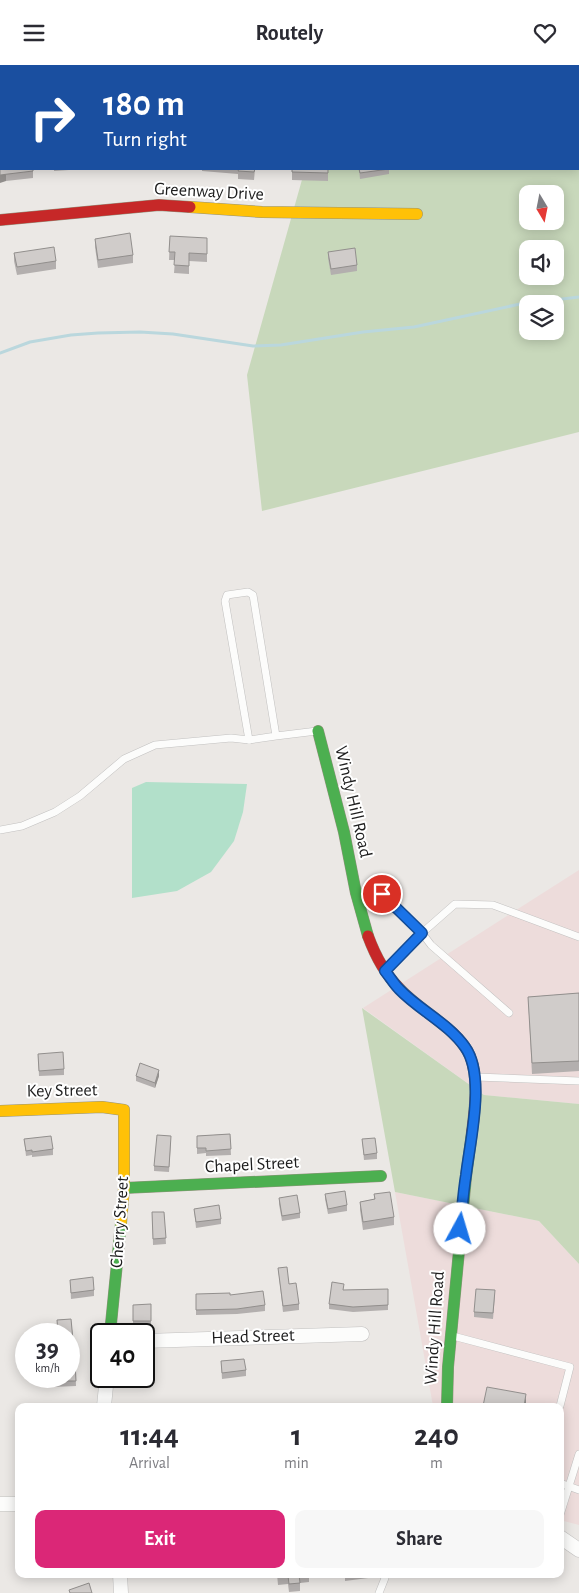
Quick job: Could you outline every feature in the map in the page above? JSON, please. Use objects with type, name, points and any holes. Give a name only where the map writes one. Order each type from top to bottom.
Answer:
[{"type":"street","name":"Greenway Drive","points":[[0,220],[159,205],[262,212],[417,214]]},
{"type":"street","name":"Windy Hill Road","points":[[318,731],[344,832],[365,929],[375,955],[399,989],[453,1034],[466,1048],[476,1077],[473,1125],[466,1177],[448,1367],[447,1403]]},
{"type":"street","name":"Key Street","points":[[0,1111],[102,1107],[124,1110]]},
{"type":"street","name":"Cherry Street","points":[[111,1323],[124,1188],[124,1110]]},
{"type":"street","name":"Chapel Street","points":[[124,1188],[381,1176]]},
{"type":"street","name":"Head Street","points":[[155,1341],[362,1334]]},
{"type":"street","points":[[104,1403],[106,1388]]},
{"type":"street","points":[[0,1505],[15,1504]]},
{"type":"street","points":[[564,1540],[579,1550]]},
{"type":"street","points":[[120,1578],[121,1593]]},
{"type":"lane","points":[[249,740],[226,601],[227,595],[248,592],[253,595],[276,736]]},
{"type":"lane","points":[[0,829],[22,826],[55,812],[80,796],[124,759],[156,745],[231,738],[249,740],[318,731]]},
{"type":"lane","points":[[382,894],[422,933],[431,945],[508,1013]]},
{"type":"lane","points":[[385,971],[422,933],[455,904],[493,905],[579,937]]},
{"type":"lane","points":[[476,1077],[579,1081]]},
{"type":"lane","points":[[451,1335],[570,1367],[561,1403]]},
{"type":"lane","points":[[564,1500],[579,1454]]},
{"type":"lane","points":[[564,1484],[579,1489]]},
{"type":"lane","points":[[379,1593],[385,1578]]},
{"type":"shaded area","points":[[579,870],[579,1104],[484,1095],[363,1008]]},
{"type":"shaded area","points":[[395,1192],[539,1221],[579,1264],[579,1525],[564,1521],[564,1403],[432,1403]]},
{"type":"green space","points":[[305,170],[579,170],[579,432],[262,511],[247,375]]},
{"type":"green space","points":[[146,782],[247,784],[243,812],[234,841],[211,872],[177,891],[132,898],[132,788]]},
{"type":"green space","points":[[362,1008],[484,1095],[579,1104],[579,1264],[539,1221],[395,1192]]},
{"type":"building","points":[[0,170],[33,170],[33,171],[0,175]]},
{"type":"building","points":[[238,170],[255,170],[254,172]]},
{"type":"building","points":[[292,170],[328,170],[328,173],[292,172]]},
{"type":"building","points":[[359,170],[382,170],[360,173]]},
{"type":"building","points":[[130,233],[133,255],[98,260],[95,239]]},
{"type":"building","points":[[170,236],[207,238],[207,254],[189,253],[189,266],[174,265],[175,252],[169,252]]},
{"type":"building","points":[[54,247],[56,261],[17,267],[14,253]]},
{"type":"building","points":[[355,248],[357,265],[331,269],[328,252]]},
{"type":"building","points":[[579,993],[579,1061],[532,1063],[528,997]]},
{"type":"building","points":[[63,1052],[64,1069],[39,1071],[38,1054]]},
{"type":"building","points":[[140,1063],[159,1070],[155,1083],[136,1076]]},
{"type":"building","points":[[230,1134],[231,1149],[206,1151],[206,1148],[197,1148],[197,1136]]},
{"type":"building","points":[[157,1135],[171,1136],[169,1167],[154,1166]]},
{"type":"building","points":[[51,1136],[53,1149],[26,1151],[24,1139]]},
{"type":"building","points":[[375,1138],[377,1153],[364,1155],[362,1139]]},
{"type":"building","points":[[345,1191],[347,1205],[328,1209],[325,1194]]},
{"type":"building","points":[[390,1192],[394,1217],[363,1222],[360,1202],[375,1199],[374,1194]]},
{"type":"building","points":[[297,1195],[300,1213],[282,1216],[279,1198]]},
{"type":"building","points":[[219,1205],[221,1219],[196,1222],[194,1209]]},
{"type":"building","points":[[152,1212],[164,1212],[166,1238],[153,1239]]},
{"type":"building","points":[[287,1267],[289,1284],[296,1283],[299,1304],[283,1306],[278,1268]]},
{"type":"building","points":[[93,1277],[94,1290],[71,1293],[70,1280]]},
{"type":"building","points":[[332,1282],[344,1284],[343,1290],[388,1289],[388,1305],[353,1307],[329,1304]]},
{"type":"building","points":[[476,1289],[495,1290],[493,1313],[474,1312]]},
{"type":"building","points":[[263,1291],[265,1305],[237,1309],[196,1310],[196,1294],[230,1293],[230,1295]]},
{"type":"building","points":[[151,1304],[151,1321],[133,1321],[133,1305]]},
{"type":"building","points":[[71,1319],[71,1323],[57,1323],[57,1320]]},
{"type":"building","points":[[244,1359],[246,1370],[222,1373],[221,1361]]},
{"type":"building","points":[[487,1387],[526,1394],[524,1403],[484,1403]]},
{"type":"building","points":[[288,1578],[299,1578],[300,1583],[289,1584]]},
{"type":"building","points":[[89,1583],[92,1593],[70,1593],[69,1590]]},
{"type":"waterway","points":[[0,353],[30,342],[71,335],[98,333],[140,332],[173,334],[253,346],[281,345],[363,332],[414,327],[520,304],[579,297]]},
{"type":"traffic: fast","points":[[318,731],[368,936]]},
{"type":"traffic: fast","points":[[447,1403],[448,1367],[472,1132]]},
{"type":"traffic: fast","points":[[124,1188],[381,1176]]},
{"type":"traffic: fast","points":[[111,1323],[121,1223]]},
{"type":"traffic: slow","points":[[190,207],[262,212],[417,214]]},
{"type":"traffic: slow","points":[[0,1111],[102,1107],[124,1110],[124,1188],[121,1223]]},
{"type":"traffic: jam","points":[[0,220],[159,205],[190,207]]},
{"type":"traffic: jam","points":[[368,936],[380,963],[394,982],[407,996],[448,1028],[457,1037],[470,1056],[475,1074],[475,1104],[472,1132]]},
{"type":"route","points":[[382,894],[422,933],[385,971],[399,989],[453,1034],[466,1048],[476,1077],[473,1125],[460,1229]]}]
